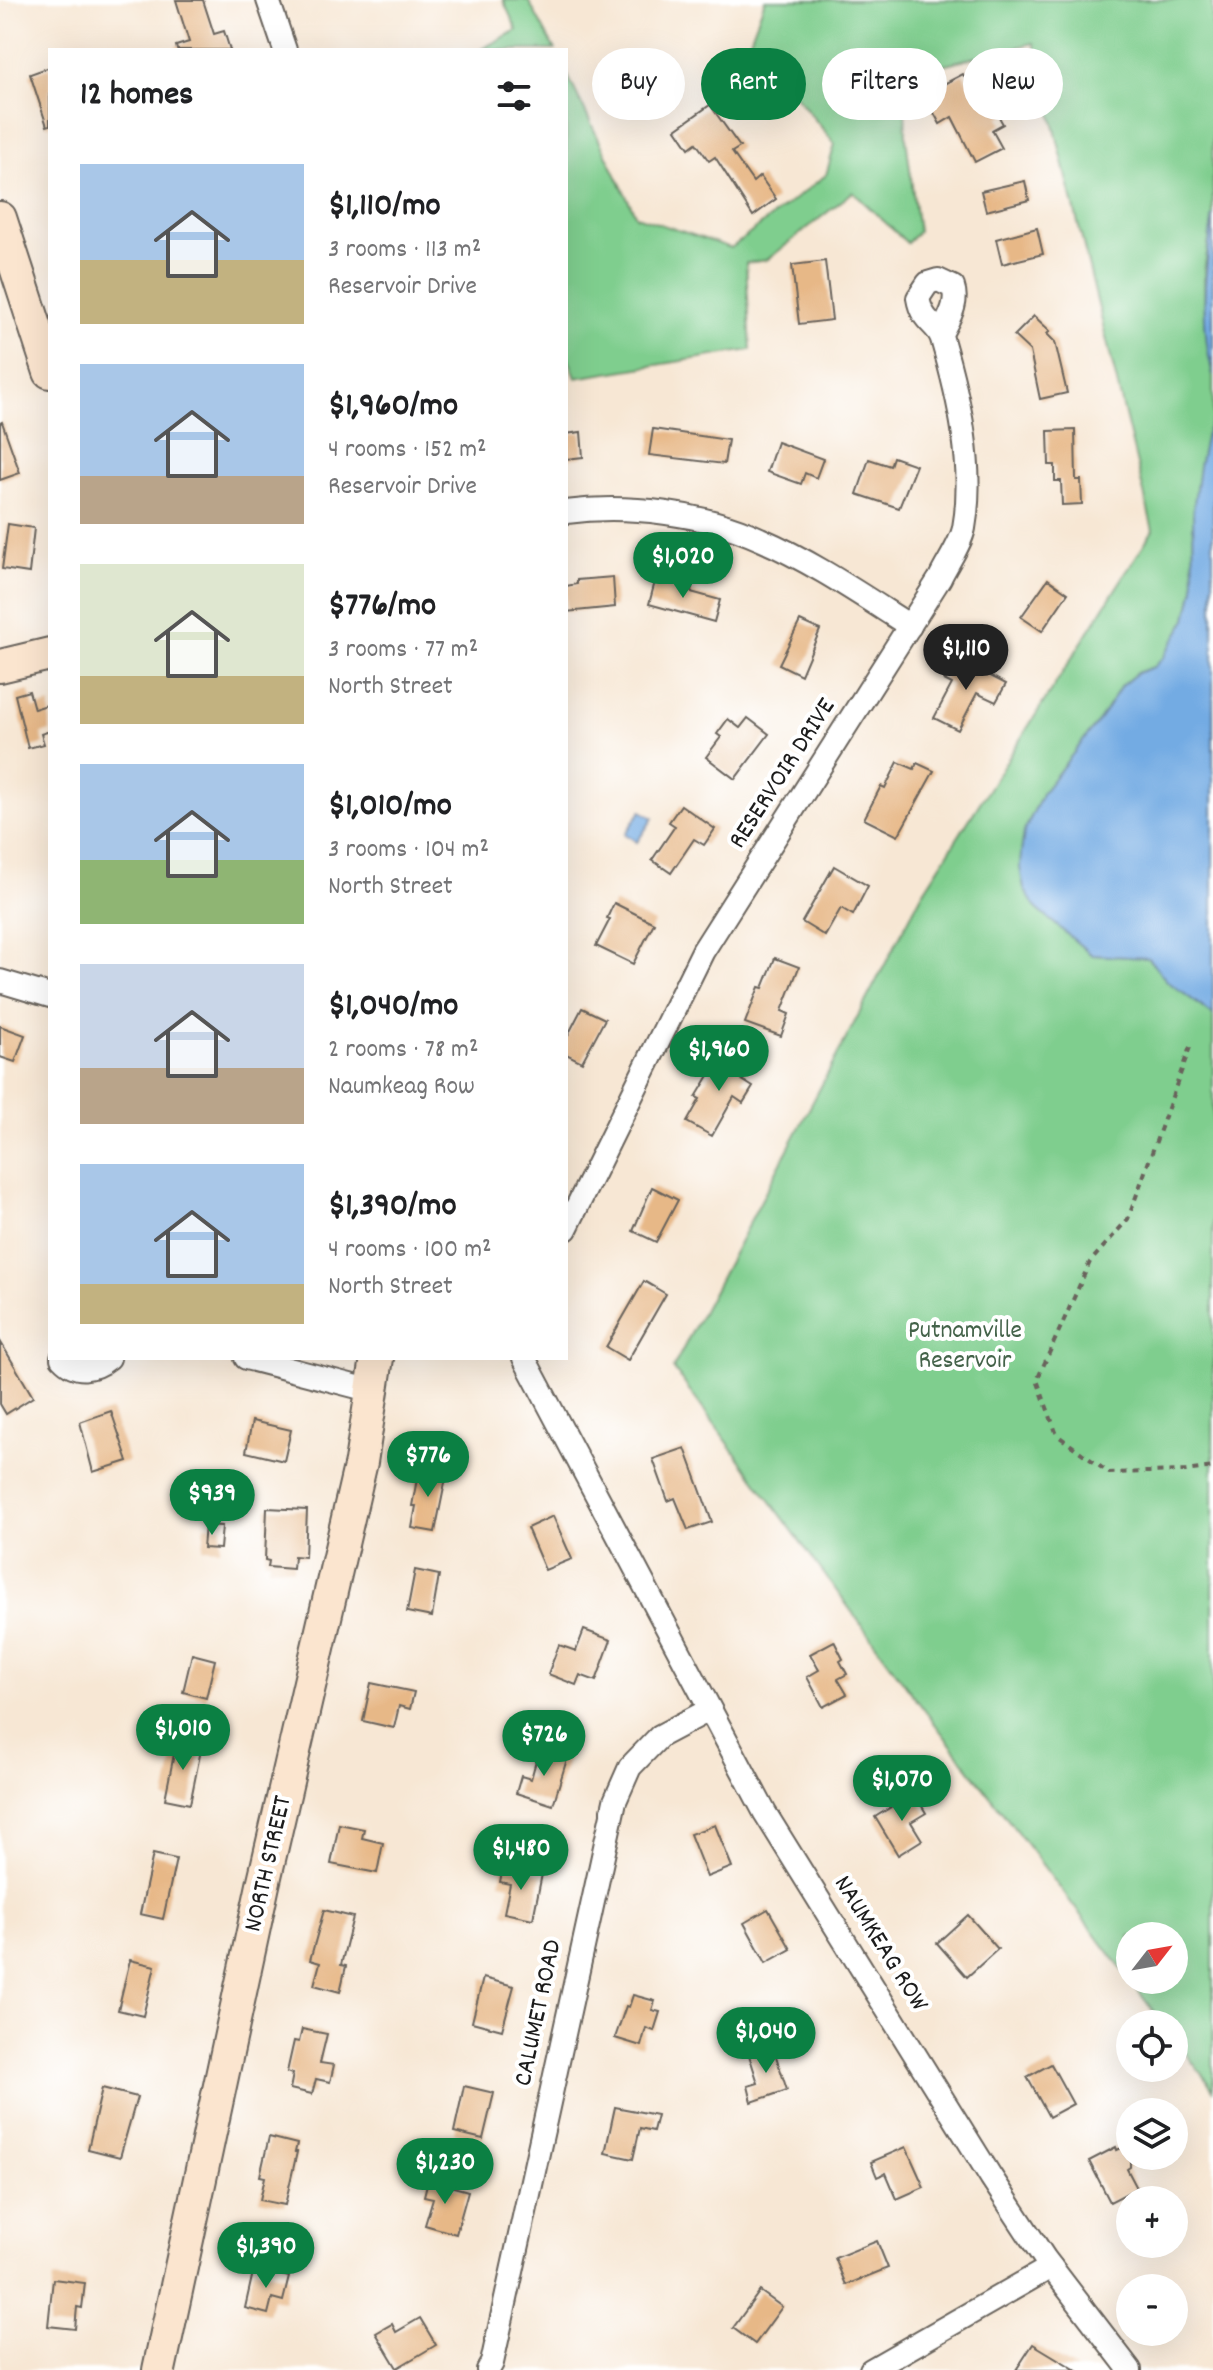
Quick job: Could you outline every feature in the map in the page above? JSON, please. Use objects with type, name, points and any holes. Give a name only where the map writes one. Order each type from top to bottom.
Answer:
[{"type":"street","points":[[268,0],[284,48]]},
{"type":"street","points":[[0,218],[48,366]]},
{"type":"street","name":"RESERVOIR DRIVE","points":[[568,1225],[703,951],[940,578],[964,531],[968,475],[958,406],[941,334]]},
{"type":"street","points":[[568,512],[597,508],[651,511],[701,520],[757,537],[808,563],[910,626]]},
{"type":"street","points":[[0,666],[48,653]]},
{"type":"street","points":[[0,981],[48,995]]},
{"type":"street","points":[[64,1360],[74,1369],[88,1369],[105,1360]]},
{"type":"street","points":[[254,1360],[373,1391]]},
{"type":"street","name":"NORTH STREET","points":[[164,2369],[263,1885],[361,1462],[377,1360]]},
{"type":"street","name":"NAUMKEAG ROW","points":[[525,1360],[765,1813],[991,2177],[1051,2267],[1130,2370]]},
{"type":"street","name":"CALUMET ROAD","points":[[488,2370],[615,1801],[630,1767],[660,1736],[709,1710]]},
{"type":"street","points":[[871,2370],[1051,2267]]},
{"type":"path","points":[[1190,1047],[1128,1219],[1090,1262],[1037,1380],[1057,1435],[1109,1473],[1186,1471],[1213,1467]]},
{"type":"green space","points":[[503,0],[528,0],[554,48],[484,48],[517,30]]},
{"type":"green space","name":"Putnamville Reservoir","points":[[765,0],[1212,0],[1213,215],[1204,272],[1205,319],[1213,375],[1213,419],[1206,434],[1193,511],[1194,588],[1187,619],[1164,658],[1121,686],[1101,718],[1043,792],[1024,832],[1036,908],[1092,955],[1148,958],[1167,981],[1213,1015],[1213,2089],[1188,2056],[1188,2010],[1152,2010],[1140,1994],[1188,1994],[1188,1922],[1116,1922],[1116,1962],[910,1691],[673,1368],[922,894],[1153,530],[1053,120],[1063,120],[1063,48],[1035,48],[1034,43],[1013,48],[963,48],[963,60],[947,64],[947,48],[822,48],[822,120],[905,120],[918,232],[907,243],[853,192],[767,260],[746,263],[751,350],[576,378],[568,356],[568,76],[636,216],[731,248],[826,175],[835,144],[806,109],[806,48],[757,48],[750,40]]},
{"type":"water","points":[[1213,215],[1213,375],[1205,315]]},
{"type":"water","points":[[1213,419],[1213,1015],[1167,981],[1148,958],[1092,955],[1036,908],[1024,889],[1020,868],[1024,832],[1043,792],[1101,718],[1121,686],[1137,673],[1154,667],[1163,658],[1187,619],[1194,588],[1193,511],[1199,466],[1206,434]]},
{"type":"water","points":[[641,811],[653,818],[637,842],[625,834]]},
{"type":"building","points":[[176,0],[203,0],[214,34],[224,31],[229,48],[176,48],[189,42]]},
{"type":"building","points":[[48,68],[48,126],[47,126],[30,74]]},
{"type":"building","points":[[963,74],[963,120],[1001,120],[1003,124],[992,130],[1002,148],[975,162],[952,117],[947,120],[947,82]]},
{"type":"building","points":[[701,111],[701,120],[721,120],[740,147],[732,152],[753,182],[760,176],[776,199],[753,216],[715,157],[709,161],[696,143],[689,148],[676,129]]},
{"type":"building","points":[[1025,181],[1029,200],[986,211],[981,191]]},
{"type":"building","points":[[1037,228],[1043,254],[1002,264],[996,239]]},
{"type":"building","points":[[825,261],[832,320],[799,324],[792,265]]},
{"type":"building","points":[[1034,316],[1050,331],[1047,334],[1055,342],[1067,393],[1040,399],[1030,351],[1014,336]]},
{"type":"building","points":[[0,423],[20,473],[0,480]]},
{"type":"building","points":[[653,429],[728,440],[724,464],[649,455]]},
{"type":"building","points":[[1075,430],[1076,480],[1081,480],[1082,504],[1062,505],[1061,481],[1055,481],[1055,465],[1049,465],[1048,431]]},
{"type":"building","points":[[581,432],[583,457],[568,459],[568,434]]},
{"type":"building","points":[[777,442],[823,459],[816,478],[805,473],[801,484],[767,472]]},
{"type":"building","points":[[893,457],[916,465],[899,508],[857,494],[869,459],[890,466]]},
{"type":"building","points":[[8,524],[34,528],[29,573],[2,569]]},
{"type":"building","points":[[613,577],[615,607],[568,612],[568,586],[577,584],[577,580]]},
{"type":"building","points":[[656,578],[692,587],[691,592],[720,600],[714,622],[649,604]]},
{"type":"building","points":[[1048,579],[1068,593],[1042,631],[1021,617]]},
{"type":"building","points":[[800,621],[820,630],[801,675],[779,664]]},
{"type":"building","points":[[956,658],[1006,684],[996,702],[977,693],[958,730],[934,718],[952,684],[944,680]]},
{"type":"building","points":[[29,691],[34,709],[48,705],[48,732],[41,734],[44,744],[28,748],[15,695]]},
{"type":"building","points":[[748,718],[769,734],[735,779],[706,757],[721,737],[717,734],[728,719],[740,728]]},
{"type":"building","points":[[898,762],[914,769],[917,763],[934,771],[898,836],[864,819]]},
{"type":"building","points":[[681,805],[715,829],[704,845],[694,839],[671,873],[652,860],[675,826],[669,822]]},
{"type":"building","points":[[834,866],[868,886],[853,915],[841,908],[825,936],[802,922]]},
{"type":"building","points":[[614,903],[654,923],[633,964],[596,946],[610,919],[607,918]]},
{"type":"building","points":[[775,958],[799,967],[782,1011],[789,1014],[781,1036],[745,1023]]},
{"type":"building","points":[[582,1008],[605,1019],[582,1062],[568,1055],[568,1035]]},
{"type":"building","points":[[0,1026],[25,1035],[15,1062],[0,1057]]},
{"type":"building","points":[[716,1052],[747,1070],[742,1080],[753,1087],[743,1103],[734,1097],[712,1136],[687,1122],[700,1099],[696,1097],[713,1069],[707,1066]]},
{"type":"building","points":[[652,1187],[678,1200],[656,1242],[633,1231]]},
{"type":"building","points":[[644,1281],[666,1294],[628,1360],[606,1347]]},
{"type":"building","points":[[0,1341],[33,1397],[6,1414],[0,1404]]},
{"type":"building","points":[[111,1411],[128,1461],[93,1472],[80,1422]]},
{"type":"building","points":[[252,1421],[291,1430],[284,1461],[246,1452]]},
{"type":"building","points":[[685,1448],[712,1522],[688,1530],[675,1498],[668,1501],[653,1459]]},
{"type":"building","points":[[419,1468],[447,1473],[435,1532],[412,1528],[416,1506],[412,1506]]},
{"type":"building","points":[[267,1508],[307,1510],[305,1557],[294,1556],[293,1569],[268,1567],[269,1561],[265,1560]]},
{"type":"building","points":[[553,1516],[572,1559],[545,1570],[527,1528]]},
{"type":"building","points":[[205,1525],[222,1526],[220,1549],[203,1548]]},
{"type":"building","points":[[415,1570],[439,1575],[432,1617],[407,1612]]},
{"type":"building","points":[[584,1630],[611,1640],[596,1681],[580,1675],[576,1685],[548,1674],[559,1645],[576,1651]]},
{"type":"building","points":[[834,1641],[847,1674],[838,1679],[847,1694],[823,1707],[807,1677],[819,1670],[810,1654]]},
{"type":"building","points":[[192,1654],[215,1660],[206,1698],[183,1692]]},
{"type":"building","points":[[371,1683],[414,1692],[410,1709],[399,1706],[394,1728],[363,1721]]},
{"type":"building","points":[[177,1739],[202,1745],[190,1804],[165,1799]]},
{"type":"building","points":[[539,1750],[567,1759],[553,1805],[516,1793],[521,1776],[531,1779]]},
{"type":"building","points":[[914,1793],[926,1813],[911,1822],[922,1840],[898,1855],[875,1817]]},
{"type":"building","points":[[339,1824],[364,1829],[362,1838],[383,1843],[377,1873],[331,1864]]},
{"type":"building","points":[[715,1825],[732,1867],[707,1877],[690,1834]]},
{"type":"building","points":[[153,1854],[176,1859],[163,1919],[140,1914]]},
{"type":"building","points":[[503,1866],[542,1874],[533,1919],[504,1913],[510,1884],[500,1882]]},
{"type":"building","points":[[768,1909],[791,1949],[766,1963],[744,1923]]},
{"type":"building","points":[[324,1910],[353,1917],[341,1965],[346,1966],[340,1992],[314,1985],[320,1963],[310,1960]]},
{"type":"building","points":[[968,1915],[998,1949],[967,1977],[937,1943]]},
{"type":"building","points":[[130,1960],[155,1966],[143,2016],[118,2010]]},
{"type":"building","points":[[483,1978],[514,1986],[502,2030],[472,2022]]},
{"type":"building","points":[[633,1995],[655,2001],[652,2010],[660,2012],[654,2031],[646,2028],[641,2046],[615,2038]]},
{"type":"building","points":[[302,2029],[327,2034],[320,2063],[334,2065],[330,2082],[316,2079],[312,2094],[290,2089],[293,2074],[287,2072],[294,2041],[299,2042]]},
{"type":"building","points":[[773,2047],[787,2090],[752,2102],[748,2086],[758,2083],[749,2055]]},
{"type":"building","points":[[1051,2064],[1073,2104],[1049,2117],[1027,2077]]},
{"type":"building","points":[[464,2086],[494,2093],[483,2139],[454,2132]]},
{"type":"building","points":[[102,2088],[137,2097],[120,2157],[88,2149]]},
{"type":"building","points":[[615,2107],[657,2115],[653,2131],[640,2128],[633,2159],[605,2153]]},
{"type":"building","points":[[269,2137],[297,2144],[285,2205],[260,2200],[265,2177],[260,2176]]},
{"type":"building","points":[[906,2147],[924,2187],[897,2199],[886,2173],[877,2177],[871,2162]]},
{"type":"building","points":[[1116,2147],[1116,2170],[1128,2170],[1136,2186],[1116,2186],[1116,2199],[1110,2202],[1089,2161]]},
{"type":"building","points":[[428,2180],[468,2191],[456,2234],[425,2225],[433,2198],[424,2196]]},
{"type":"building","points":[[877,2241],[888,2268],[846,2285],[835,2258]]},
{"type":"building","points":[[254,2268],[289,2277],[283,2301],[272,2298],[268,2314],[245,2308]]},
{"type":"building","points":[[53,2279],[85,2283],[82,2308],[77,2307],[75,2329],[48,2326]]},
{"type":"building","points":[[760,2291],[782,2307],[755,2344],[733,2328]]},
{"type":"building","points":[[420,2318],[436,2345],[397,2368],[376,2333],[392,2324],[396,2332]]},
{"type":"building","points":[[1033,2344],[1076,2370],[1016,2370]]}]
